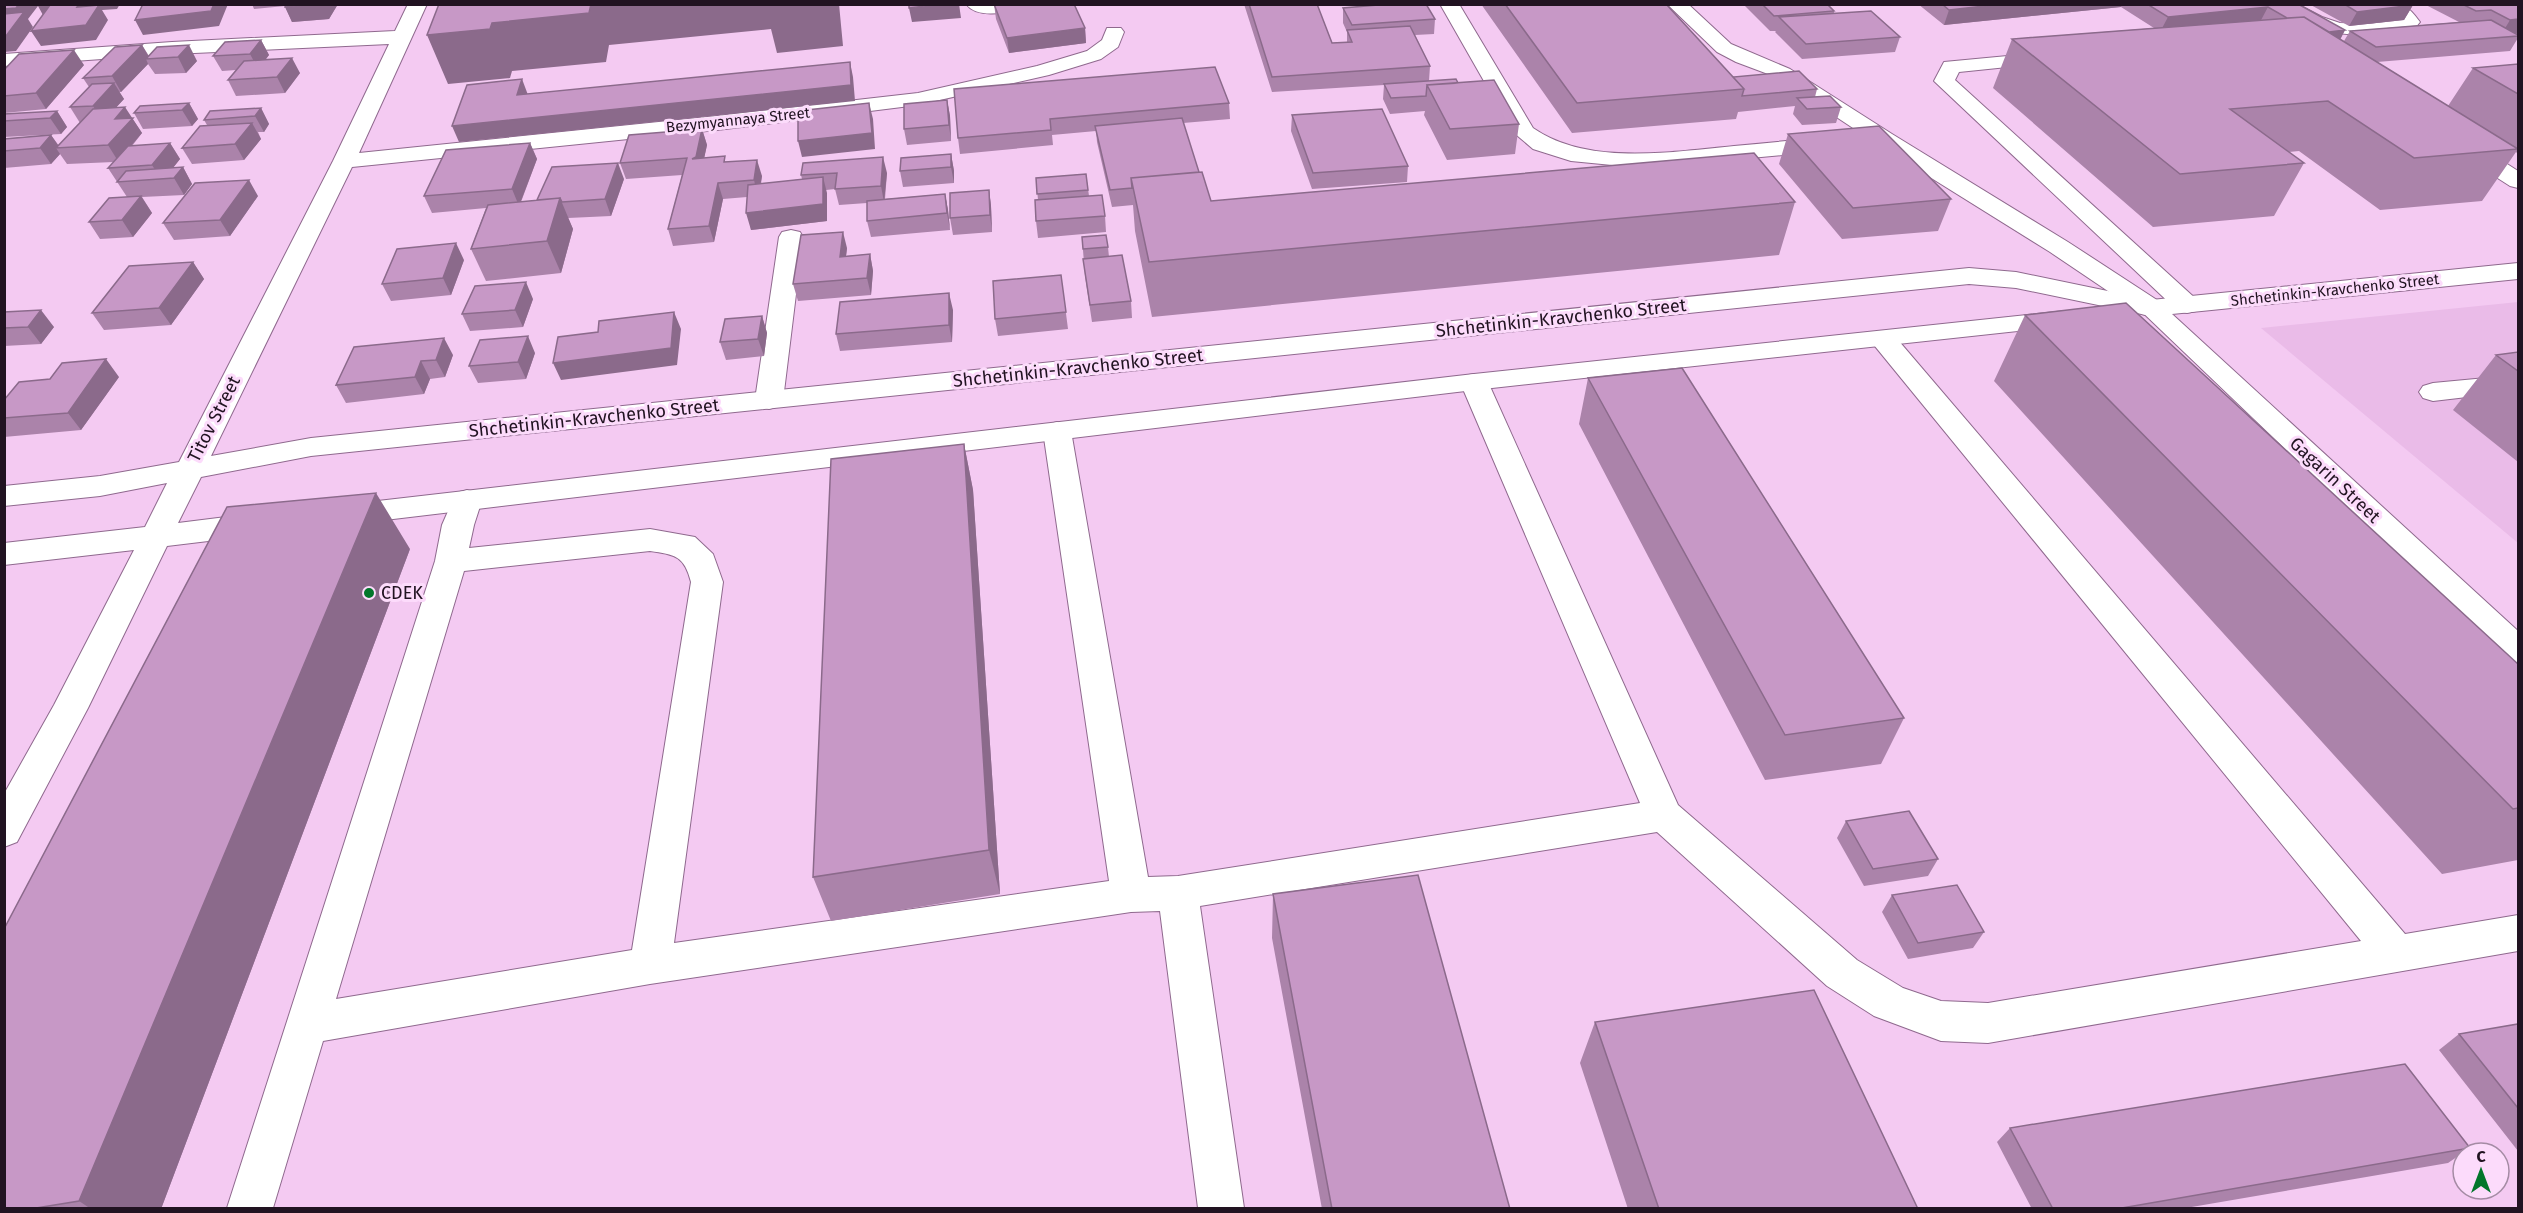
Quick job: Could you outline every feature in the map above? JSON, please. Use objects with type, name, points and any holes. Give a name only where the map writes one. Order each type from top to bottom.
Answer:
[{"type":"street","name":"Titov Street","points":[[4,831],[70,708],[344,162],[418,4]]},
{"type":"street","points":[[975,4],[981,8],[1018,4]]},
{"type":"street","points":[[1449,4],[1524,132],[1541,144],[1571,154],[1643,162],[1884,139]]},
{"type":"street","name":"Gagarin Street","points":[[1676,4],[1724,48],[1783,74],[2151,308],[2518,651]]},
{"type":"street","points":[[2282,4],[2313,22],[2341,31],[2391,27],[2410,22],[2409,17],[2390,4]]},
{"type":"street","name":"Bezymyannaya Street","points":[[344,162],[717,123],[918,99],[1042,71],[1094,55],[1111,43],[1114,32]]},
{"type":"street","points":[[4,60],[172,48],[403,38]]},
{"type":"street","points":[[2067,57],[1950,66],[1944,81],[2187,305]]},
{"type":"street","points":[[2450,137],[2518,181]]},
{"type":"street","points":[[769,400],[791,237]]},
{"type":"street","name":"Shchetinkin-Kravchenko Street","points":[[318,518],[1474,382],[2151,308],[2518,271]]},
{"type":"street","name":"Shchetinkin-Kravchenko Street","points":[[4,496],[100,486],[311,447],[1969,276],[2016,280],[2151,308]]},
{"type":"street","points":[[1882,339],[2397,954]]},
{"type":"street","points":[[1474,382],[1665,815],[1842,973],[1888,1002],[1941,1021],[1989,1023],[2518,933]]},
{"type":"street","points":[[2433,392],[2518,383]]},
{"type":"street","points":[[1057,431],[1131,895]]},
{"type":"street","points":[[250,1209],[451,561],[458,525],[467,500]]},
{"type":"street","points":[[4,554],[284,521]]},
{"type":"street","points":[[451,561],[650,540],[684,545],[702,562],[707,582],[650,964]]},
{"type":"street","points":[[308,1024],[650,964],[1131,895],[1178,893],[1665,815]]},
{"type":"street","points":[[1178,893],[1221,1209]]},
{"type":"shaded area","points":[[2518,302],[2518,543],[2261,328]]},
{"type":"building","points":[[4,4],[19,4],[16,8],[4,9]]},
{"type":"building","points":[[79,4],[77,7],[99,5],[86,25],[31,31],[50,5]]},
{"type":"building","points":[[143,4],[214,4],[211,11],[135,20]]},
{"type":"building","points":[[286,4],[317,4],[285,7]]},
{"type":"building","points":[[439,4],[591,4],[589,13],[492,23],[490,29],[427,35]]},
{"type":"building","points":[[909,4],[941,4],[909,8]]},
{"type":"building","points":[[994,4],[1074,4],[1085,28],[1007,38]]},
{"type":"building","points":[[1249,4],[1317,4],[1332,43],[1352,42],[1347,30],[1410,26],[1430,66],[1272,77]]},
{"type":"building","points":[[1426,4],[1435,19],[1352,25],[1343,8]]},
{"type":"building","points":[[1505,4],[1666,4],[1744,89],[1577,103]]},
{"type":"building","points":[[1762,4],[1827,4],[1834,11],[1774,16]]},
{"type":"building","points":[[1942,4],[2002,4],[1949,10]]},
{"type":"building","points":[[2147,4],[2298,4],[2345,30],[2329,32],[2304,17],[2287,18],[2268,7],[2168,17]]},
{"type":"building","points":[[2344,4],[2411,4],[2413,5],[2357,12]]},
{"type":"building","points":[[2462,4],[2518,4],[2518,19],[2510,20],[2491,10],[2476,11]]},
{"type":"building","points":[[1871,11],[1900,37],[1806,44],[1779,17]]},
{"type":"building","points":[[24,12],[6,36],[4,36],[4,14]]},
{"type":"building","points":[[2304,17],[2518,149],[2414,158],[2328,101],[2230,109],[2304,163],[2180,174],[2012,39]]},
{"type":"building","points":[[2491,20],[2518,36],[2376,47],[2350,31]]},
{"type":"building","points":[[261,40],[250,54],[213,56],[225,42]]},
{"type":"building","points":[[142,45],[112,76],[83,78],[115,47]]},
{"type":"building","points":[[189,45],[178,57],[146,59],[157,47]]},
{"type":"building","points":[[74,50],[36,93],[4,96],[4,70],[19,54]]},
{"type":"building","points":[[292,58],[277,77],[228,80],[244,61]]},
{"type":"building","points":[[850,62],[851,85],[452,126],[467,85],[522,79],[517,95]]},
{"type":"building","points":[[2518,64],[2518,94],[2473,68]]},
{"type":"building","points":[[1215,67],[1229,103],[1050,119],[1051,130],[958,138],[954,89]]},
{"type":"building","points":[[1799,71],[1817,89],[1742,96],[1744,89],[1733,77]]},
{"type":"building","points":[[1456,79],[1458,83],[1427,85],[1426,96],[1391,98],[1384,84]]},
{"type":"building","points":[[1494,80],[1519,124],[1450,129],[1427,85]]},
{"type":"building","points":[[114,83],[93,106],[70,107],[92,84]]},
{"type":"building","points":[[1830,96],[1841,107],[1807,109],[1797,98]]},
{"type":"building","points":[[947,100],[949,125],[904,129],[904,104]]},
{"type":"building","points":[[189,103],[182,110],[134,113],[140,106]]},
{"type":"building","points":[[869,103],[872,133],[798,141],[798,111]]},
{"type":"building","points":[[125,107],[115,119],[133,118],[108,145],[56,148],[93,109]]},
{"type":"building","points":[[261,108],[255,116],[204,120],[210,111]]},
{"type":"building","points":[[1382,109],[1408,166],[1313,173],[1292,115]]},
{"type":"building","points":[[57,111],[50,118],[4,121],[4,114]]},
{"type":"building","points":[[1182,118],[1199,172],[1131,178],[1132,188],[1110,190],[1095,126]]},
{"type":"building","points":[[252,123],[235,144],[182,148],[200,126]]},
{"type":"building","points":[[1879,126],[1951,199],[1853,208],[1788,134]]},
{"type":"building","points":[[702,129],[696,157],[692,159],[725,156],[724,162],[757,160],[754,180],[718,183],[709,226],[668,229],[687,158],[620,163],[629,135]]},
{"type":"building","points":[[51,135],[40,148],[4,151],[4,139]]},
{"type":"building","points":[[170,143],[152,165],[108,168],[128,146]]},
{"type":"building","points":[[530,143],[512,189],[424,196],[446,150]]},
{"type":"building","points":[[1754,153],[1795,202],[1149,262],[1131,178],[1202,172],[1211,201]]},
{"type":"building","points":[[951,154],[951,167],[900,171],[901,158]]},
{"type":"building","points":[[883,157],[881,186],[835,189],[837,173],[801,175],[803,163]]},
{"type":"building","points":[[618,163],[605,199],[562,202],[560,198],[537,200],[552,167]]},
{"type":"building","points":[[183,167],[174,178],[117,182],[126,171]]},
{"type":"building","points":[[1086,174],[1088,190],[1037,194],[1036,178]]},
{"type":"building","points":[[823,177],[823,204],[746,213],[748,185]]},
{"type":"building","points":[[249,180],[220,220],[163,223],[195,183]]},
{"type":"building","points":[[989,190],[990,215],[950,218],[950,193]]},
{"type":"building","points":[[945,194],[947,213],[867,221],[867,201]]},
{"type":"building","points":[[1102,195],[1105,216],[1036,221],[1035,200]]},
{"type":"building","points":[[141,196],[122,220],[89,222],[109,198]]},
{"type":"building","points":[[560,198],[547,241],[471,249],[488,205]]},
{"type":"building","points":[[843,232],[840,257],[870,254],[867,278],[793,284],[801,235]]},
{"type":"building","points":[[1106,235],[1108,247],[1083,249],[1082,237]]},
{"type":"building","points":[[456,243],[443,278],[382,284],[397,249]]},
{"type":"building","points":[[1122,255],[1131,301],[1090,305],[1083,259]]},
{"type":"building","points":[[193,262],[159,308],[92,313],[129,266]]},
{"type":"building","points":[[1061,275],[1066,312],[995,319],[993,281]]},
{"type":"building","points":[[526,282],[515,310],[462,314],[475,286]]},
{"type":"building","points":[[949,293],[949,325],[836,334],[840,302]]},
{"type":"building","points":[[2126,303],[2518,664],[2518,808],[2513,809],[2025,315]]},
{"type":"building","points":[[41,310],[28,327],[4,328],[4,312]]},
{"type":"building","points":[[674,312],[671,348],[553,363],[558,337],[598,332],[599,321]]},
{"type":"building","points":[[762,316],[758,339],[720,342],[725,319]]},
{"type":"building","points":[[528,336],[518,362],[469,366],[480,340]]},
{"type":"building","points":[[444,338],[436,360],[421,361],[415,377],[336,385],[354,347]]},
{"type":"building","points":[[2518,352],[2518,371],[2496,355]]},
{"type":"building","points":[[106,359],[68,413],[4,418],[4,400],[19,382],[50,379],[62,363]]},
{"type":"building","points":[[1682,368],[1904,718],[1785,735],[1588,378]]},
{"type":"building","points":[[964,444],[989,850],[813,877],[831,459]]},
{"type":"building","points":[[376,493],[79,1201],[30,1209],[4,1209],[4,929],[227,507]]},
{"type":"building","points":[[1909,811],[1938,859],[1873,869],[1846,821]]},
{"type":"building","points":[[1418,875],[1510,1209],[1332,1209],[1273,894]]},
{"type":"building","points":[[1957,885],[1984,932],[1918,943],[1892,895]]},
{"type":"building","points":[[1814,990],[1918,1209],[1659,1209],[1595,1022]]},
{"type":"building","points":[[2518,1024],[2518,1108],[2459,1034]]},
{"type":"building","points":[[2405,1064],[2465,1141],[2451,1141],[2451,1151],[2116,1209],[2053,1209],[2010,1128]]},
{"type":"place","name":"CDEK","points":[[369,593]]}]
